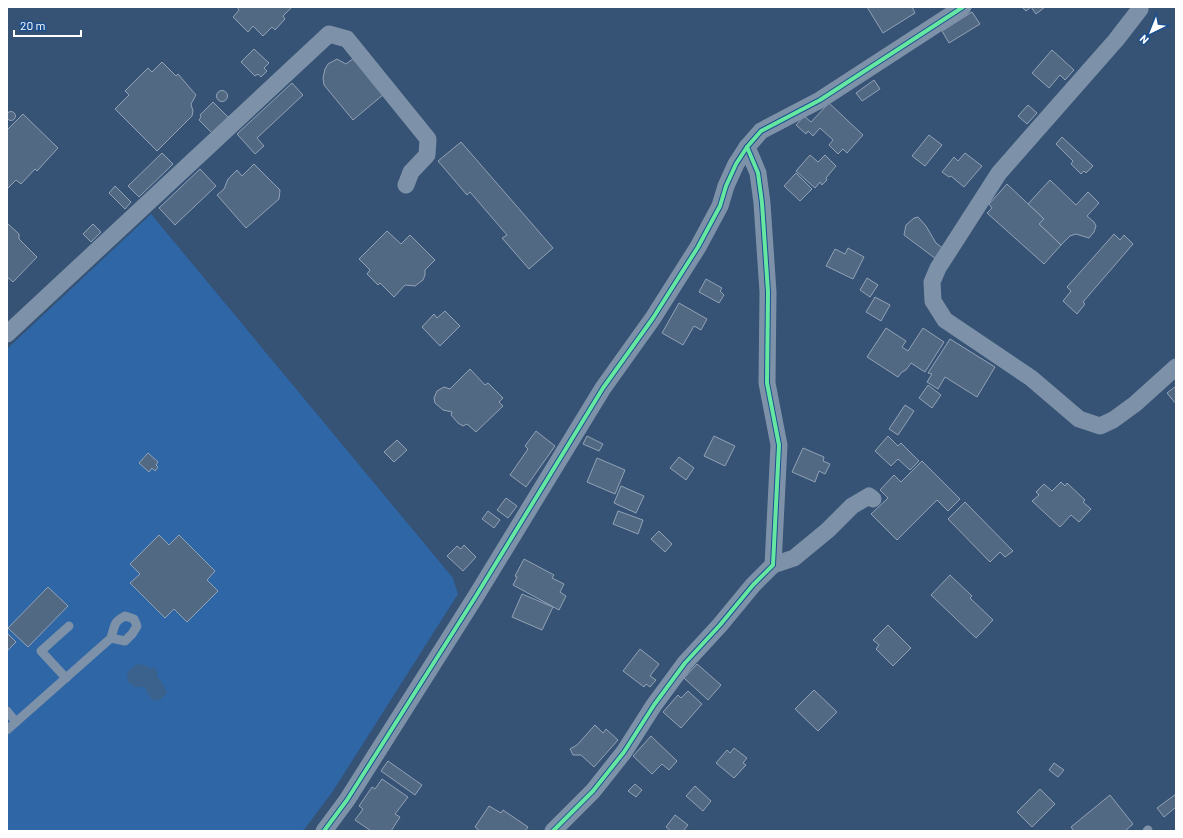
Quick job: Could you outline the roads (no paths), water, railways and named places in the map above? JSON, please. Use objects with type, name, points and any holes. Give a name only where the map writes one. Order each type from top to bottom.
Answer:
[{"type":"street","points":[[324,831],[347,800],[476,596],[603,388],[653,318],[698,246],[720,206],[726,186],[736,164],[747,147],[761,131],[820,100],[963,7]]},
{"type":"street","points":[[1139,7],[1140,9],[1116,40],[999,173],[938,268],[932,282],[933,301],[945,320],[1031,378],[1079,419],[1100,426],[1113,420],[1135,404],[1176,367]]},
{"type":"street","points":[[7,334],[329,34],[347,39],[428,139],[427,155],[411,172],[406,185]]},
{"type":"street","points":[[747,147],[758,173],[760,188],[768,292],[767,383],[779,445],[773,565]]},
{"type":"street","points":[[553,831],[593,791],[624,752],[654,704],[685,663],[720,625],[753,585],[773,565],[794,558],[828,530],[852,506],[869,496],[873,499]]},
{"type":"lane","points":[[66,678],[41,651],[69,626]]},
{"type":"lane","points":[[7,730],[111,638]]},
{"type":"lane","points":[[7,711],[16,722]]}]
